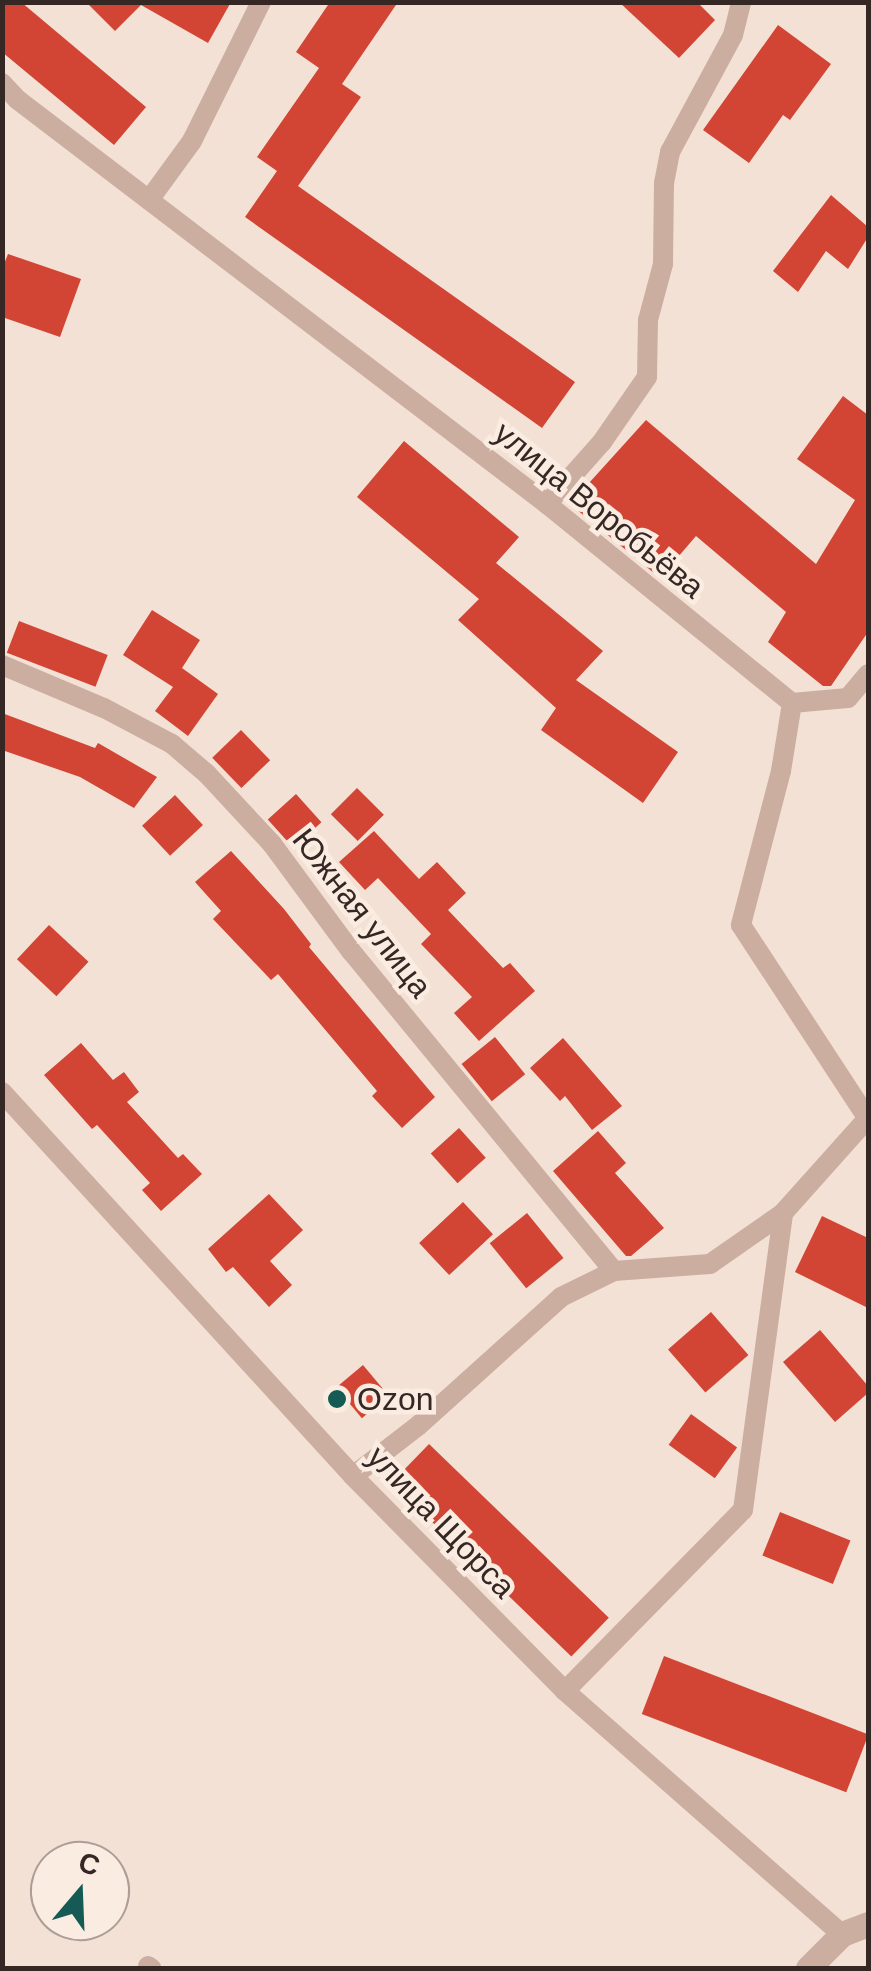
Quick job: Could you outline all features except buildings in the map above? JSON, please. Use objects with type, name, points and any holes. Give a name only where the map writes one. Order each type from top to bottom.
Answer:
[{"type":"street","points":[[149,200],[192,141],[261,2]]},
{"type":"street","points":[[547,504],[602,442],[646,377],[648,320],[663,264],[664,182],[670,152],[733,35],[741,2]]},
{"type":"street","name":"улица Воробьёва","points":[[2,83],[547,504],[792,703]]},
{"type":"street","name":"Южная улица","points":[[2,665],[172,744],[207,774],[272,844],[350,951],[614,1271]]},
{"type":"street","points":[[353,1476],[419,1425],[561,1297],[614,1271],[710,1264],[783,1213],[868,1119],[740,925],[781,771],[792,703],[848,698],[868,674]]},
{"type":"street","name":"улица Щорса","points":[[2,1092],[353,1476],[565,1691],[842,1934]]},
{"type":"street","points":[[565,1691],[743,1510],[783,1213]]},
{"type":"street","points":[[808,1968],[842,1934],[868,1924]]},
{"type":"street","points":[[822,1968],[842,1934]]},
{"type":"place","name":"Ozon","points":[[337,1399]]}]
